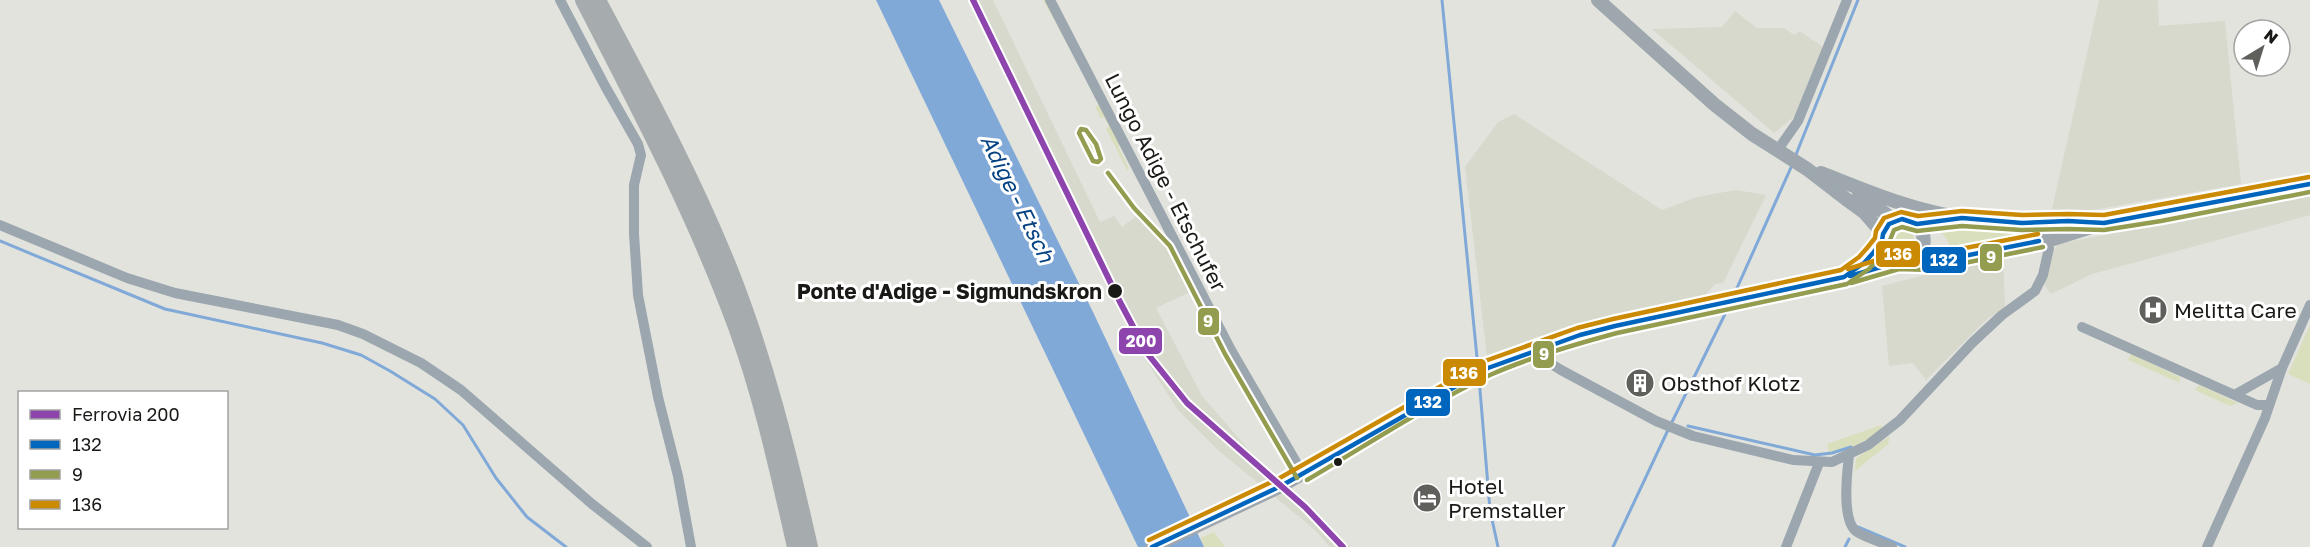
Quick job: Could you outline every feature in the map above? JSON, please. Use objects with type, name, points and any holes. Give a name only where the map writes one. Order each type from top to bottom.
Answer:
[{"type":"highway","points":[[575,0],[630,104],[646,123]]},
{"type":"highway","points":[[583,0],[646,123],[701,240],[736,328],[758,396],[795,547]]},
{"type":"highway","points":[[598,0],[655,108],[729,267],[750,325],[794,477],[810,547]]},
{"type":"highway","points":[[610,0],[653,84],[664,98]]},
{"type":"highway","points":[[712,198],[717,218],[751,299],[750,325]]},
{"type":"main road","points":[[1598,0],[1715,105],[1782,154],[1861,196],[1895,221]]},
{"type":"main road","points":[[1810,169],[1874,194],[1962,218],[2022,223],[2068,221],[2104,223]]},
{"type":"main road","points":[[1810,169],[1864,212],[1883,238],[1885,251],[1897,260]]},
{"type":"main road","points":[[1152,547],[1303,474],[1488,368],[1580,335],[1862,273],[1897,260],[1913,259],[1929,263],[1995,248],[2053,239],[2104,223],[2310,184]]},
{"type":"main road","points":[[1917,224],[1962,218]]},
{"type":"main road","points":[[1844,277],[1863,263],[1883,238],[1886,228],[1895,221],[1909,220],[1917,224],[1922,231],[1924,244],[1913,259]]},
{"type":"street","points":[[560,0],[638,144],[641,155],[634,185],[638,295],[658,397],[678,476],[691,547]]},
{"type":"street","name":"Lungo Adige - Etschufer","points":[[1050,0],[1231,350],[1303,474]]},
{"type":"street","points":[[1782,154],[1798,121],[1847,0]]},
{"type":"street","points":[[0,225],[136,281],[175,293],[338,325],[387,346],[435,371],[461,390],[592,504],[647,547]]},
{"type":"street","points":[[1538,351],[1542,358],[1561,370],[1674,429],[1693,436],[1793,460],[1832,462],[1868,445],[1900,420],[1972,343],[2002,315],[2035,291],[2043,275],[2049,248]]},
{"type":"street","points":[[2207,547],[2310,305]]},
{"type":"street","points":[[2082,327],[2257,405],[2269,405]]},
{"type":"street","points":[[2236,394],[2282,368]]},
{"type":"street","points":[[1849,455],[1847,509],[1850,523],[1856,531],[1892,547]]},
{"type":"street","points":[[1786,547],[1819,463]]},
{"type":"shaded area","points":[[968,0],[993,0],[1100,222],[1114,216],[1122,227],[1143,211],[1172,247],[1192,291],[1156,308],[1202,396],[1255,457],[1315,510],[1350,547],[1330,547],[1315,530],[1218,450],[1178,410],[1138,348]]},
{"type":"shaded area","points":[[2099,0],[2158,0],[2159,26],[2225,21],[2241,184],[2053,217],[2052,209]]},
{"type":"shaded area","points":[[1735,11],[1757,28],[1784,28],[1794,35],[1800,31],[1823,47],[1795,116],[1774,133],[1652,29],[1722,27]]},
{"type":"shaded area","points":[[1514,114],[1662,210],[1697,197],[1736,190],[1766,195],[1723,283],[1715,284],[1704,297],[1570,329],[1487,356],[1465,167],[1498,122]]},
{"type":"shaded area","points":[[2310,194],[2310,215],[2092,274],[2051,294],[2044,285],[2053,251],[2058,244]]},
{"type":"shaded area","points":[[2003,255],[2005,307],[1987,319],[1926,380],[1913,363],[1889,366],[1882,286]]},
{"type":"green space","points":[[1043,0],[1047,0],[1123,143],[1118,146],[1129,169],[1127,170],[1106,129],[1109,126],[1095,107],[1100,104]]},
{"type":"green space","points":[[1087,126],[1091,130],[1101,155],[1097,160],[1092,158],[1080,133],[1083,127]]},
{"type":"green space","points":[[1938,223],[2027,231],[2027,235],[1952,250],[1944,235],[1929,225]]},
{"type":"green space","points":[[1902,228],[1910,232],[1914,240],[1910,248],[1902,252],[1894,248],[1890,240],[1894,232]]},
{"type":"green space","points":[[2310,325],[2310,384],[2288,374]]},
{"type":"green space","points":[[2131,354],[2180,377],[2180,383],[2128,360]]},
{"type":"green space","points":[[2199,385],[2238,403],[2230,406],[2195,390]]},
{"type":"green space","points":[[1881,425],[1882,432],[1846,450],[1830,455],[1827,444]]},
{"type":"green space","points":[[1890,436],[1888,444],[1855,471],[1856,458]]},
{"type":"green space","points":[[1214,532],[1225,547],[1204,547],[1200,538]]},
{"type":"water","name":"Adige - Etsch","points":[[876,0],[939,0],[1093,312],[1204,547],[1138,547]]},
{"type":"waterway","points":[[1442,0],[1478,368]]},
{"type":"waterway","points":[[1795,157],[1858,0]]},
{"type":"waterway","points":[[1733,297],[1793,163]]},
{"type":"waterway","points":[[0,241],[165,309],[322,343],[361,355],[435,399],[463,425],[496,478],[527,517],[566,547]]},
{"type":"waterway","points":[[1671,424],[1729,306]]},
{"type":"waterway","points":[[1479,378],[1490,510],[1498,547]]},
{"type":"waterway","points":[[1688,426],[1815,455],[1851,447]]},
{"type":"waterway","points":[[1613,547],[1668,430]]},
{"type":"waterway","points":[[1858,527],[1905,547]]},
{"type":"waterway","points":[[1845,547],[1849,539]]},
{"type":"rail line","name":"200","points":[[973,0],[1147,353],[1187,403],[1305,507],[1343,547]]},
{"type":"transit line","name":"9","points":[[1081,129],[1086,130],[1096,144],[1101,159],[1098,162],[1093,161],[1079,133],[1081,129]]},
{"type":"transit line","name":"9","points":[[1108,173],[1134,208],[1170,246],[1225,354],[1297,478]]},
{"type":"transit line","name":"136","points":[[1149,540],[1278,479],[1485,361],[1577,328],[1841,270],[1867,248],[1875,238],[1876,231],[1884,218],[1901,212],[1918,216],[1962,211],[2022,215],[2104,215],[2309,177]]},
{"type":"transit line","name":"132","points":[[1152,547],[1281,486],[1488,368],[1580,335],[1615,326],[1844,277],[1864,263],[1873,253],[1882,241],[1889,224],[1902,219],[1917,224],[1962,218],[2022,223],[2068,221],[2104,223],[2310,184]]},
{"type":"transit line","name":"9","points":[[1307,480],[1443,399],[1490,375],[1520,363],[1617,333],[1847,284],[1869,269],[1888,245],[1894,230],[1902,227],[1917,231],[1962,226],[2021,230],[2104,230],[2310,192]]},
{"type":"transit line","name":"136","points":[[1848,269],[1896,254],[1929,255],[2038,234]]},
{"type":"transit line","name":"132","points":[[1850,276],[1898,262],[1929,263],[2039,241]]},
{"type":"transit line","name":"9","points":[[1851,283],[1899,269],[1930,270],[2043,247]]},
{"type":"place","name":"Ponte d'Adige - Sigmundskron","points":[[1115,291]]},
{"type":"place","name":"Melitta Care","points":[[2153,310]]},
{"type":"place","name":"Obsthof Klotz","points":[[1640,383]]},
{"type":"place","name":"Hotel Premstaller","points":[[1427,498]]}]
